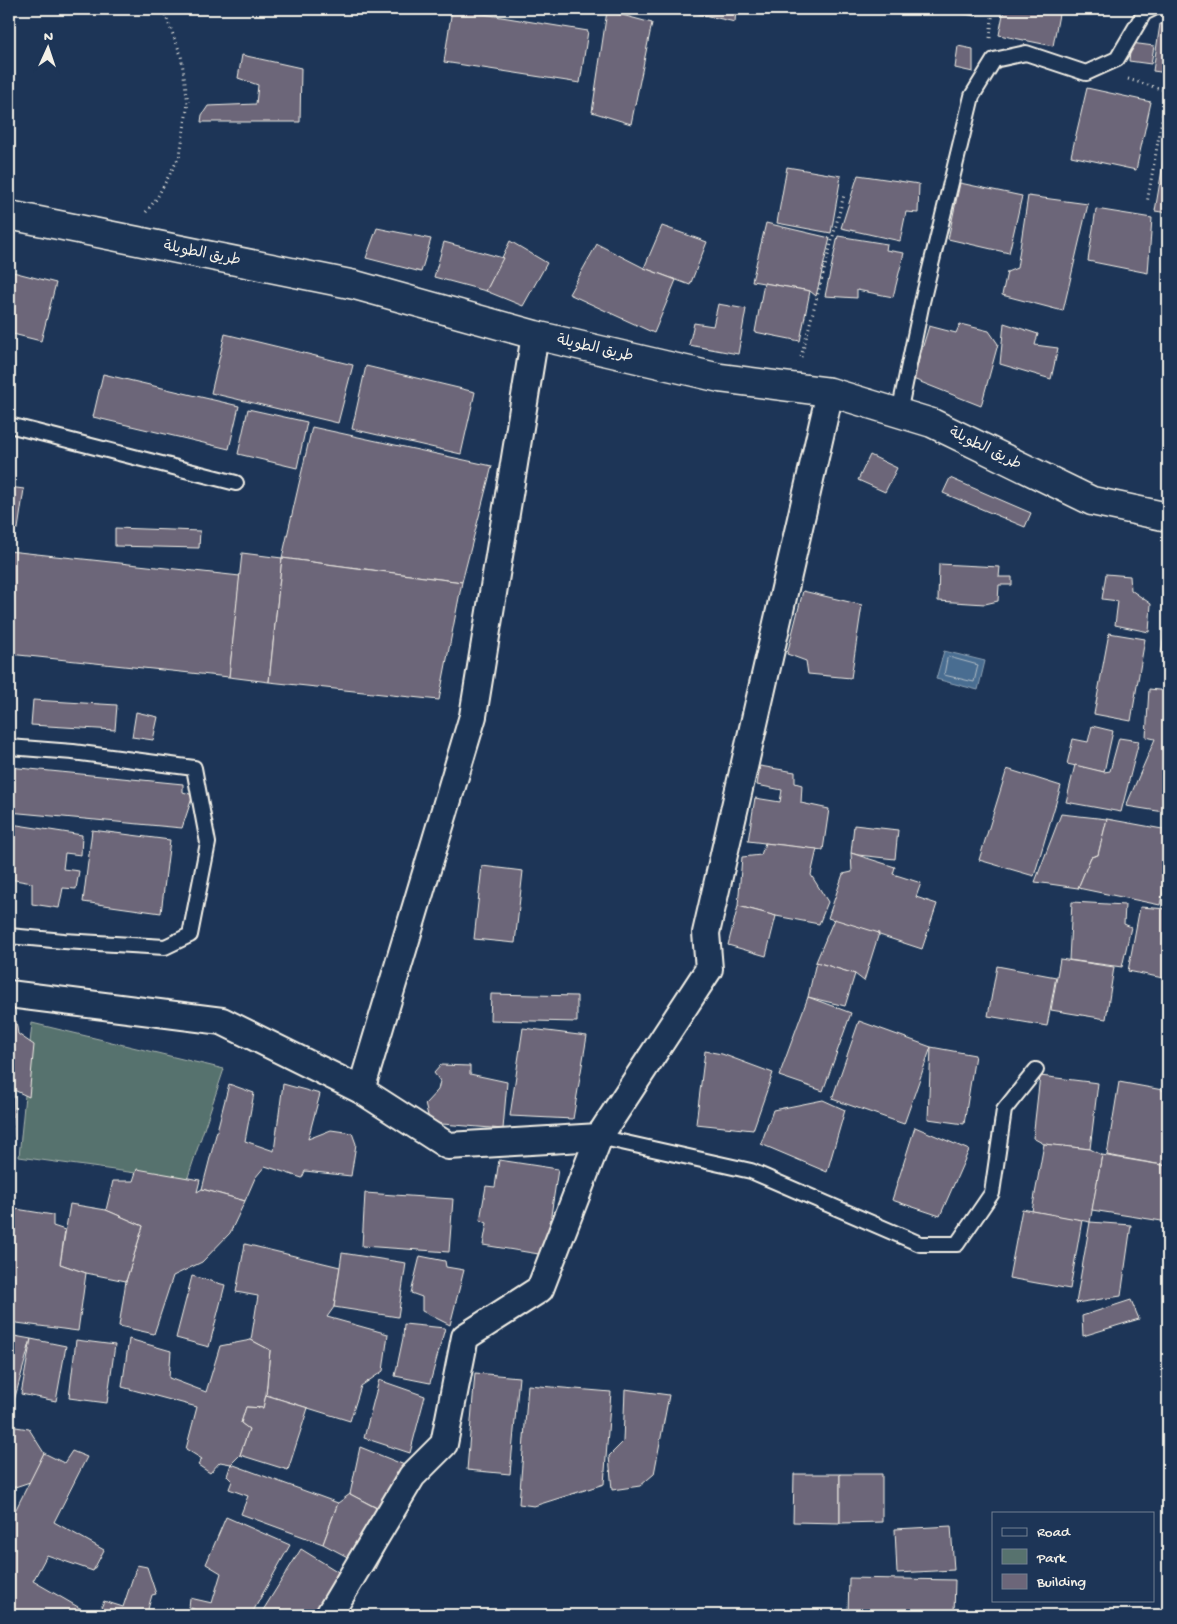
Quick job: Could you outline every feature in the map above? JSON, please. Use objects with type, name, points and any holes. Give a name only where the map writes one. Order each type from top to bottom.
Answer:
[{"type":"street","name":"طريق الطويلة","points":[[9,216],[355,285],[535,335],[720,378],[830,392],[932,423],[1092,501],[1168,517]]},
{"type":"street","points":[[361,1090],[473,716],[535,335]]},
{"type":"street","points":[[329,1615],[412,1476],[444,1444],[464,1337],[540,1289],[599,1138],[709,969],[706,933],[830,392]]},
{"type":"street","points":[[9,994],[222,1021],[361,1090],[448,1146],[599,1138]]},
{"type":"lane","points":[[899,413],[922,302],[972,96],[994,60],[1026,53],[1086,72],[1117,58],[1144,13],[1152,9]]},
{"type":"lane","points":[[9,425],[236,483]]},
{"type":"lane","points":[[9,746],[73,752],[194,768],[208,843],[190,935],[165,947],[64,942],[9,936]]},
{"type":"lane","points":[[599,1138],[751,1171],[920,1244],[957,1244],[992,1193],[1004,1110],[1036,1070]]},
{"type":"path","points":[[126,239],[157,198],[180,155],[183,138],[188,103],[181,55],[162,9]]},
{"type":"path","points":[[1094,69],[1167,91],[1146,203]]},
{"type":"path","points":[[794,387],[816,296],[844,195]]},
{"type":"green space","points":[[32,1023],[224,1069],[187,1180],[19,1157]]},
{"type":"water","points":[[944,651],[985,661],[978,690],[936,679]]},
{"type":"building","points":[[452,9],[588,31],[580,83],[444,62]]},
{"type":"building","points":[[677,9],[736,9],[735,22]]},
{"type":"building","points":[[960,9],[978,9],[976,16],[959,13]]},
{"type":"building","points":[[1004,9],[1060,9],[1053,46],[999,35]]},
{"type":"building","points":[[607,11],[652,23],[631,124],[592,112]]},
{"type":"building","points":[[1160,24],[1168,25],[1168,73],[1153,71]]},
{"type":"building","points":[[1131,43],[1154,46],[1151,64],[1129,61]]},
{"type":"building","points":[[958,46],[973,49],[973,72],[955,68]]},
{"type":"building","points":[[242,55],[301,68],[300,122],[201,122],[202,115],[208,106],[256,104],[258,85],[238,78]]},
{"type":"building","points":[[1087,88],[1151,102],[1136,170],[1071,156]]},
{"type":"building","points":[[1164,158],[1168,158],[1168,213],[1155,211]]},
{"type":"building","points":[[787,167],[841,176],[831,233],[777,223]]},
{"type":"building","points":[[858,175],[919,184],[918,213],[906,212],[900,241],[841,228]]},
{"type":"building","points":[[960,183],[1022,196],[1009,253],[948,239]]},
{"type":"building","points":[[1028,196],[1088,204],[1063,311],[1002,295],[1007,272],[1017,268]]},
{"type":"building","points":[[1096,209],[1152,218],[1148,273],[1088,261]]},
{"type":"building","points":[[766,223],[830,238],[816,296],[810,291],[752,281]]},
{"type":"building","points":[[662,226],[707,242],[690,285],[644,268]]},
{"type":"building","points":[[377,228],[431,239],[421,272],[366,258]]},
{"type":"building","points":[[838,236],[887,244],[886,250],[904,253],[893,297],[857,290],[857,298],[825,296]]},
{"type":"building","points":[[510,241],[547,263],[523,306],[486,291]]},
{"type":"building","points":[[444,242],[503,258],[486,291],[434,277]]},
{"type":"building","points":[[597,244],[644,268],[676,280],[654,333],[569,294]]},
{"type":"building","points":[[9,271],[56,283],[41,341],[9,333]]},
{"type":"building","points":[[764,283],[810,291],[800,341],[755,332]]},
{"type":"building","points":[[718,304],[746,309],[738,354],[689,345],[694,323],[713,326]]},
{"type":"building","points":[[1004,323],[1038,334],[1035,345],[1058,348],[1051,379],[1000,364]]},
{"type":"building","points":[[960,324],[989,331],[998,344],[981,406],[913,379],[929,326],[956,333]]},
{"type":"building","points":[[225,334],[353,365],[338,423],[211,393]]},
{"type":"building","points":[[366,366],[475,392],[461,454],[352,429]]},
{"type":"building","points":[[103,374],[239,406],[229,449],[93,417]]},
{"type":"building","points":[[248,409],[307,422],[297,468],[238,454]]},
{"type":"building","points":[[312,427],[492,466],[462,582],[282,558]]},
{"type":"building","points":[[870,455],[897,468],[885,492],[858,480]]},
{"type":"building","points":[[950,478],[1031,513],[1025,527],[943,493]]},
{"type":"building","points":[[9,487],[24,489],[18,529],[9,527]]},
{"type":"building","points":[[115,528],[200,531],[199,548],[115,546]]},
{"type":"building","points":[[9,551],[240,576],[229,677],[9,654]]},
{"type":"building","points":[[242,553],[282,558],[269,682],[229,677]]},
{"type":"building","points":[[282,558],[462,582],[439,700],[269,682]]},
{"type":"building","points":[[939,564],[1000,567],[999,577],[1012,577],[1012,585],[999,585],[998,601],[985,604],[938,601]]},
{"type":"building","points":[[1106,574],[1130,576],[1131,590],[1151,604],[1149,632],[1115,625],[1118,601],[1102,599]]},
{"type":"building","points":[[803,591],[862,605],[851,678],[808,674],[806,661],[787,654]]},
{"type":"building","points":[[1168,618],[1168,658],[1161,654]]},
{"type":"building","points":[[1109,633],[1145,639],[1131,721],[1094,714]]},
{"type":"building","points":[[1149,689],[1168,691],[1168,781],[1164,812],[1126,806],[1155,739],[1146,737]]},
{"type":"building","points":[[33,700],[117,705],[115,730],[31,725]]},
{"type":"building","points":[[136,712],[158,717],[153,740],[132,737]]},
{"type":"building","points":[[1092,726],[1113,731],[1104,772],[1067,764],[1073,739],[1088,742]]},
{"type":"building","points":[[1119,738],[1139,741],[1121,812],[1066,802],[1075,765],[1104,772],[1110,771]]},
{"type":"building","points":[[760,766],[795,772],[795,783],[802,785],[801,803],[829,809],[823,850],[748,841],[755,798],[780,802],[782,790],[757,785]]},
{"type":"building","points":[[9,767],[183,784],[183,792],[193,795],[182,828],[9,812]]},
{"type":"building","points":[[1007,769],[1061,786],[1034,876],[979,860]]},
{"type":"building","points":[[1168,781],[1168,812],[1164,812]]},
{"type":"building","points":[[1061,814],[1107,819],[1098,855],[1091,857],[1078,888],[1035,882]]},
{"type":"building","points":[[1107,819],[1168,830],[1168,868],[1160,905],[1078,888],[1091,857],[1098,855]]},
{"type":"building","points":[[11,824],[82,835],[81,855],[65,853],[63,869],[79,871],[76,889],[63,888],[59,908],[32,904],[32,883],[9,879]]},
{"type":"building","points":[[854,825],[898,830],[895,859],[851,853]]},
{"type":"building","points":[[92,830],[170,840],[161,913],[83,902]]},
{"type":"building","points":[[765,843],[817,849],[811,875],[828,902],[819,924],[776,916],[738,906],[742,857],[761,855]]},
{"type":"building","points":[[851,853],[895,867],[893,874],[921,883],[916,897],[937,904],[922,949],[828,918],[843,874],[852,872]]},
{"type":"building","points":[[482,866],[523,871],[515,943],[474,939]]},
{"type":"building","points":[[1072,902],[1125,905],[1124,924],[1131,927],[1122,967],[1069,960]]},
{"type":"building","points":[[738,906],[776,916],[766,956],[728,945]]},
{"type":"building","points":[[1140,907],[1168,909],[1168,979],[1128,971]]},
{"type":"building","points":[[834,919],[879,933],[864,981],[855,974],[816,962]]},
{"type":"building","points":[[1060,959],[1114,967],[1106,1019],[1051,1010]]},
{"type":"building","points":[[816,962],[855,974],[845,1006],[808,997]]},
{"type":"building","points":[[997,966],[1056,977],[1047,1026],[988,1016]]},
{"type":"building","points":[[491,994],[577,996],[577,1022],[490,1020]]},
{"type":"building","points":[[808,997],[851,1013],[823,1091],[779,1076]]},
{"type":"building","points":[[9,1019],[16,1021],[18,1034],[34,1045],[29,1097],[14,1090],[12,1137],[9,1137]]},
{"type":"building","points":[[859,1021],[931,1047],[904,1124],[832,1099]]},
{"type":"building","points":[[523,1028],[587,1036],[573,1119],[510,1116]]},
{"type":"building","points":[[931,1047],[975,1055],[964,1124],[928,1119]]},
{"type":"building","points":[[705,1051],[722,1054],[773,1073],[753,1130],[696,1124]]},
{"type":"building","points":[[441,1065],[470,1066],[470,1074],[507,1082],[503,1129],[430,1123],[425,1104],[438,1090],[440,1081],[434,1073]]},
{"type":"building","points":[[1040,1076],[1098,1083],[1090,1149],[1044,1144],[1033,1138]]},
{"type":"building","points":[[1119,1082],[1168,1091],[1168,1166],[1107,1155]]},
{"type":"building","points":[[229,1084],[254,1093],[245,1141],[274,1151],[283,1084],[320,1094],[308,1139],[331,1130],[352,1133],[356,1144],[351,1176],[305,1171],[302,1178],[265,1166],[255,1178],[245,1201],[202,1189]]},
{"type":"building","points":[[823,1100],[845,1110],[827,1172],[761,1144],[773,1110]]},
{"type":"building","points":[[915,1127],[969,1150],[940,1216],[892,1200]]},
{"type":"building","points":[[1044,1144],[1090,1149],[1102,1155],[1090,1222],[1032,1211]]},
{"type":"building","points":[[1102,1155],[1168,1166],[1168,1222],[1092,1210]]},
{"type":"building","points":[[499,1160],[558,1169],[545,1255],[483,1245],[487,1223],[480,1220],[486,1186],[495,1187]]},
{"type":"building","points":[[137,1169],[200,1180],[197,1192],[202,1189],[245,1201],[230,1233],[202,1262],[173,1276],[154,1334],[119,1326],[126,1281],[143,1226],[106,1210],[113,1181],[133,1181]]},
{"type":"building","points":[[365,1193],[453,1199],[449,1252],[362,1246]]},
{"type":"building","points":[[70,1204],[106,1210],[143,1226],[126,1281],[86,1273],[60,1264]]},
{"type":"building","points":[[16,1209],[53,1215],[53,1226],[65,1230],[60,1264],[86,1273],[78,1331],[9,1322],[9,1252]]},
{"type":"building","points":[[1022,1209],[1082,1220],[1070,1289],[1009,1278]]},
{"type":"building","points":[[1090,1222],[1131,1225],[1121,1296],[1076,1303]]},
{"type":"building","points":[[245,1244],[340,1267],[334,1307],[327,1317],[388,1334],[383,1371],[361,1386],[350,1421],[266,1395],[270,1350],[251,1340],[258,1296],[236,1292]]},
{"type":"building","points":[[342,1253],[406,1263],[398,1317],[334,1307]]},
{"type":"building","points":[[420,1256],[445,1261],[446,1267],[464,1270],[450,1325],[422,1311],[422,1297],[411,1293]]},
{"type":"building","points":[[192,1276],[225,1285],[209,1347],[176,1338]]},
{"type":"building","points":[[1131,1300],[1139,1319],[1083,1336],[1082,1316]]},
{"type":"building","points":[[404,1324],[445,1328],[430,1383],[395,1376]]},
{"type":"building","points":[[9,1335],[31,1339],[12,1408],[9,1408]]},
{"type":"building","points":[[31,1339],[66,1346],[56,1401],[21,1394]]},
{"type":"building","points":[[129,1339],[171,1351],[169,1378],[206,1392],[220,1346],[251,1340],[270,1350],[263,1408],[246,1407],[241,1423],[249,1429],[240,1455],[231,1464],[220,1462],[210,1473],[198,1465],[202,1459],[186,1449],[197,1407],[122,1387]]},
{"type":"building","points":[[76,1340],[115,1345],[107,1403],[69,1398]]},
{"type":"building","points":[[475,1373],[519,1377],[510,1474],[467,1470]]},
{"type":"building","points":[[379,1380],[425,1396],[410,1453],[364,1438]]},
{"type":"building","points":[[528,1385],[611,1392],[604,1484],[534,1506],[519,1504]]},
{"type":"building","points":[[625,1389],[669,1395],[654,1474],[640,1486],[612,1490],[609,1456],[623,1442]]},
{"type":"building","points":[[266,1395],[308,1408],[288,1470],[240,1455],[249,1429],[241,1423],[246,1407],[263,1408]]},
{"type":"building","points":[[9,1426],[29,1429],[44,1453],[30,1482],[9,1489]]},
{"type":"building","points":[[360,1447],[407,1466],[383,1511],[350,1494]]},
{"type":"building","points":[[72,1451],[87,1457],[54,1522],[104,1550],[93,1571],[47,1555],[33,1581],[85,1611],[82,1615],[9,1615],[9,1523],[44,1453],[64,1463]]},
{"type":"building","points":[[231,1464],[338,1503],[323,1544],[241,1514],[248,1496],[229,1489],[232,1481],[227,1476]]},
{"type":"building","points":[[794,1474],[840,1474],[840,1523],[793,1522]]},
{"type":"building","points":[[840,1474],[882,1474],[882,1522],[840,1523]]},
{"type":"building","points":[[350,1494],[399,1520],[374,1571],[323,1544],[338,1503]]},
{"type":"building","points":[[226,1517],[290,1545],[251,1615],[207,1615],[189,1607],[190,1598],[212,1603],[221,1573],[206,1564]]},
{"type":"building","points":[[951,1526],[954,1570],[897,1573],[895,1529]]},
{"type":"building","points":[[301,1549],[340,1573],[314,1615],[260,1615]]},
{"type":"building","points":[[137,1565],[147,1567],[156,1594],[152,1595],[148,1609],[162,1615],[98,1615],[104,1601],[123,1607]]},
{"type":"building","points":[[849,1578],[955,1580],[954,1615],[848,1615]]}]
